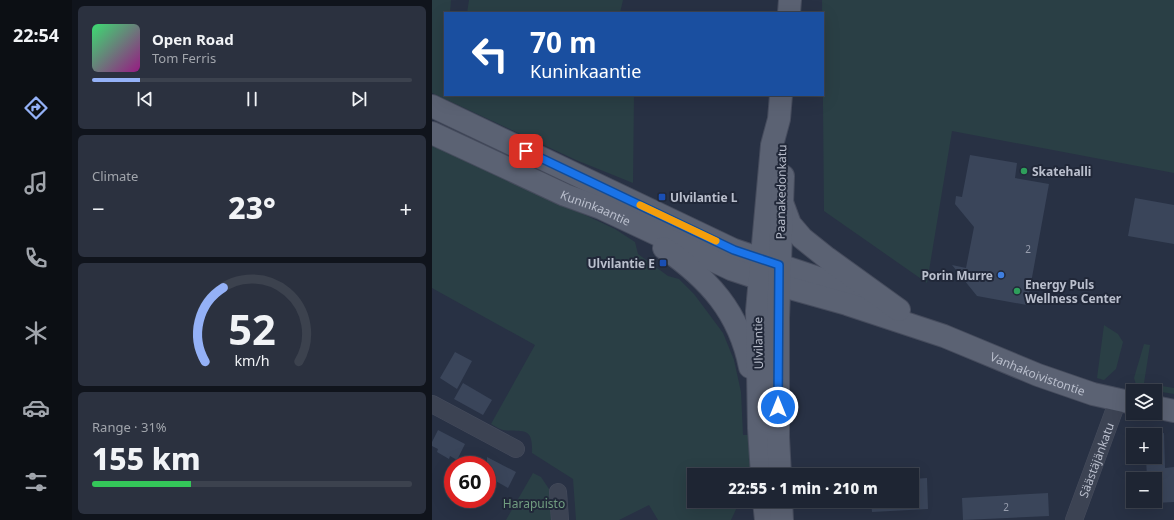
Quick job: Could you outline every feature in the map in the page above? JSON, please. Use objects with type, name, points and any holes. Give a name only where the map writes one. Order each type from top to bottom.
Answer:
[{"type":"main road","points":[[789,12],[790,0]]},
{"type":"main road","name":"Paanakedonkatu","points":[[770,272],[772,145],[779,119],[781,96]]},
{"type":"main road","name":"Kuninkaantie","points":[[432,106],[734,250],[770,272]]},
{"type":"main road","name":"Paanakedonkatu","points":[[770,272],[782,203],[784,148],[779,119]]},
{"type":"main road","name":"Kuninkaantie","points":[[432,133],[565,195],[602,208],[731,269],[770,272]]},
{"type":"main road","points":[[565,195],[590,211],[639,234],[685,263],[707,284],[726,306],[745,344],[750,366],[759,428]]},
{"type":"main road","points":[[782,203],[790,224],[802,238],[899,310]]},
{"type":"main road","name":"Vanhakoivistontie","points":[[770,272],[828,281],[899,310],[944,336]]},
{"type":"main road","name":"Vanhakoivistontie","points":[[770,272],[848,304],[944,336],[1038,375],[1093,394],[1126,402]]},
{"type":"main road","name":"Ulvilantie","points":[[762,468],[759,428],[757,311],[770,272]]},
{"type":"main road","name":"Ulvilantie","points":[[770,272],[780,468]]},
{"type":"main road","points":[[1162,408],[1174,411]]},
{"type":"main road","points":[[765,508],[766,520]]},
{"type":"main road","points":[[781,508],[782,520]]},
{"type":"street","name":"Säästäjänkatu","points":[[1074,520],[1126,402]]},
{"type":"street","points":[[432,404],[516,449]]},
{"type":"street","points":[[558,492],[560,520]]},
{"type":"green space","points":[[432,0],[451,0],[450,12],[444,12],[444,96],[634,96],[633,183],[576,160],[432,93]]},
{"type":"green space","points":[[469,0],[623,0],[620,12],[467,12]]},
{"type":"green space","points":[[822,0],[1174,0],[1174,173],[952,131],[927,283],[824,211],[824,12],[822,12]]},
{"type":"green space","points":[[432,143],[615,229],[635,242],[638,254],[668,276],[679,279],[694,294],[723,333],[734,360],[741,392],[743,435],[749,435],[751,468],[687,468],[687,508],[737,508],[731,520],[658,520],[649,505],[619,520],[576,520],[573,479],[532,453],[532,444],[529,434],[521,431],[503,430],[491,424],[535,345],[432,288]]},
{"type":"green space","points":[[1104,325],[1118,334],[1123,342],[1116,369],[1104,380],[1097,378]]},
{"type":"green space","points":[[1144,344],[1150,345],[1144,383],[1150,384],[1136,384],[1134,378]]},
{"type":"green space","points":[[1162,386],[1174,388],[1174,394],[1162,392]]},
{"type":"green space","name":"Harapuisto","points":[[533,473],[541,477],[549,489],[552,520],[506,520]]},
{"type":"building","points":[[970,155],[1017,163],[1015,178],[1049,184],[1027,305],[977,296],[952,265],[966,268],[974,227],[955,204],[956,196],[962,197]]},
{"type":"building","points":[[1135,198],[1174,205],[1174,244],[1128,236]]},
{"type":"building","points":[[455,352],[472,361],[457,389],[440,378]]},
{"type":"building","points":[[463,383],[492,400],[483,415],[454,399]]},
{"type":"building","points":[[438,430],[465,444],[459,456],[444,456],[437,452],[438,449],[432,446],[432,442]]},
{"type":"building","points":[[1162,433],[1164,433],[1165,468],[1174,467],[1174,502],[1162,503],[1162,472],[1147,472],[1146,464],[1162,464]]},
{"type":"building","points":[[496,462],[516,472],[508,488],[496,481]]},
{"type":"building","points":[[927,478],[928,509],[872,512],[872,508],[919,508],[919,479]]},
{"type":"building","points":[[1048,493],[1049,516],[963,520],[962,498]]},
{"type":"slow traffic","points":[[640,205],[716,241]]},
{"type":"place","name":"Skatehalli","points":[[1024,171]]},
{"type":"place","name":"Ulvilantie L","points":[[662,197]]},
{"type":"place","name":"Ulvilantie E","points":[[663,263]]},
{"type":"place","name":"Porin Murre","points":[[1001,275]]},
{"type":"place","name":"Energy Puls Wellness Center","points":[[1017,291]]},
{"type":"route","points":[[526,151],[734,250],[779,265],[778,407]]}]
